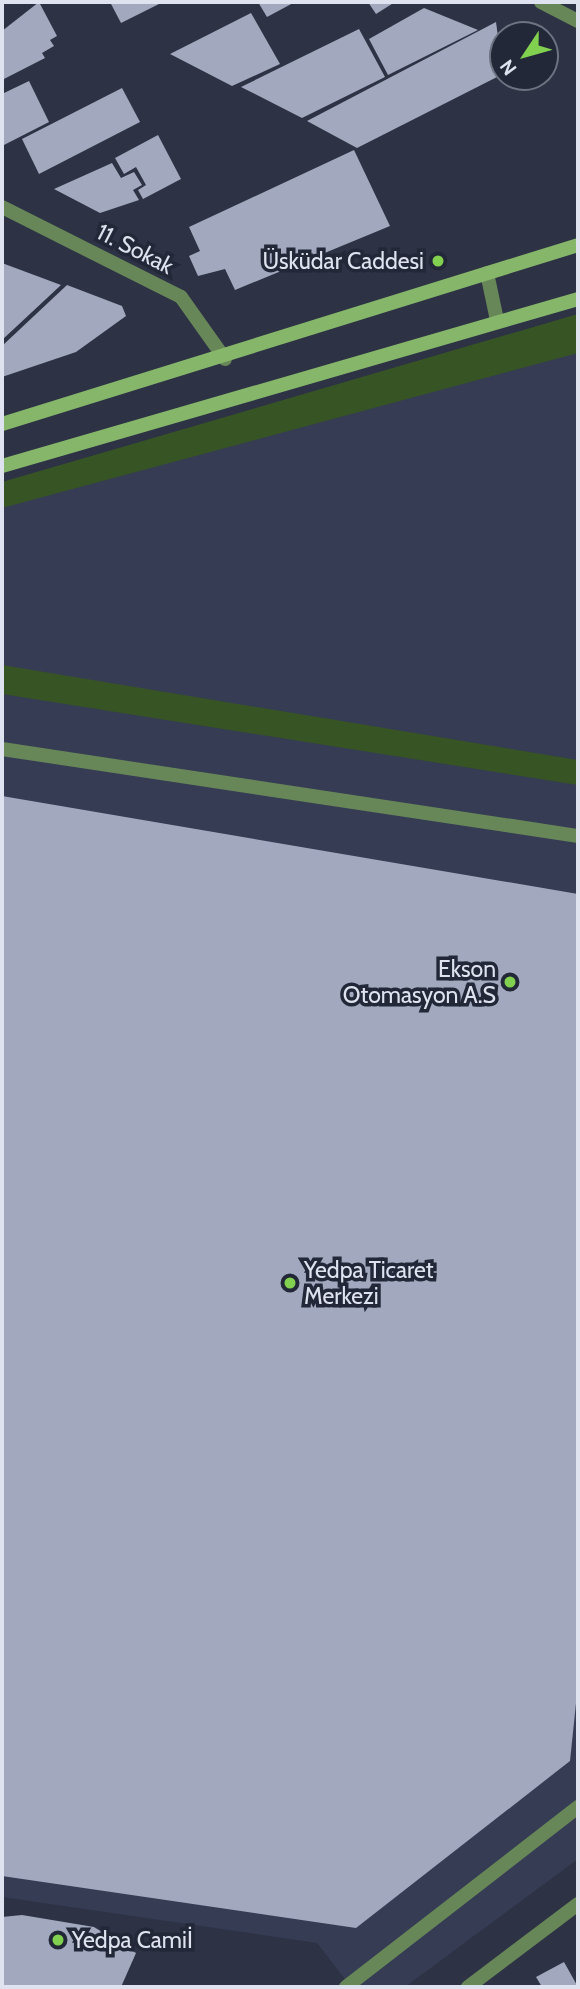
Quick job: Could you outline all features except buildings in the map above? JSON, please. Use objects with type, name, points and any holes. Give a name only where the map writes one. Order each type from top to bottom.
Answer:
[{"type":"main road","points":[[2,424],[225,359],[486,272],[578,245]]},
{"type":"main road","points":[[2,466],[496,320],[578,299]]},
{"type":"street","points":[[541,2],[578,21]]},
{"type":"street","name":"11. Sokak","points":[[2,207],[181,297],[225,359]]},
{"type":"street","points":[[486,272],[496,320]]},
{"type":"street","points":[[2,749],[578,836]]},
{"type":"street","points":[[346,1987],[578,1807]]},
{"type":"street","points":[[468,1987],[578,1904]]},
{"type":"shaded area","name":"Yedpa Ticaret Merkezi","points":[[578,344],[578,1859],[405,1987],[351,1987],[317,1943],[2,1897],[2,490]]},
{"type":"green space","points":[[578,314],[578,353],[2,508],[2,482]]},
{"type":"green space","points":[[2,665],[578,760],[578,785],[2,694]]},
{"type":"place","name":"Üsküdar Caddesi","points":[[438,261]]},
{"type":"place","name":"Ekson Otomasyon A.S","points":[[510,982]]},
{"type":"place","name":"Yedpa Ticaret Merkezi","points":[[290,1283]]},
{"type":"place","name":"Yedpa Camiİ","points":[[58,1940]]}]
